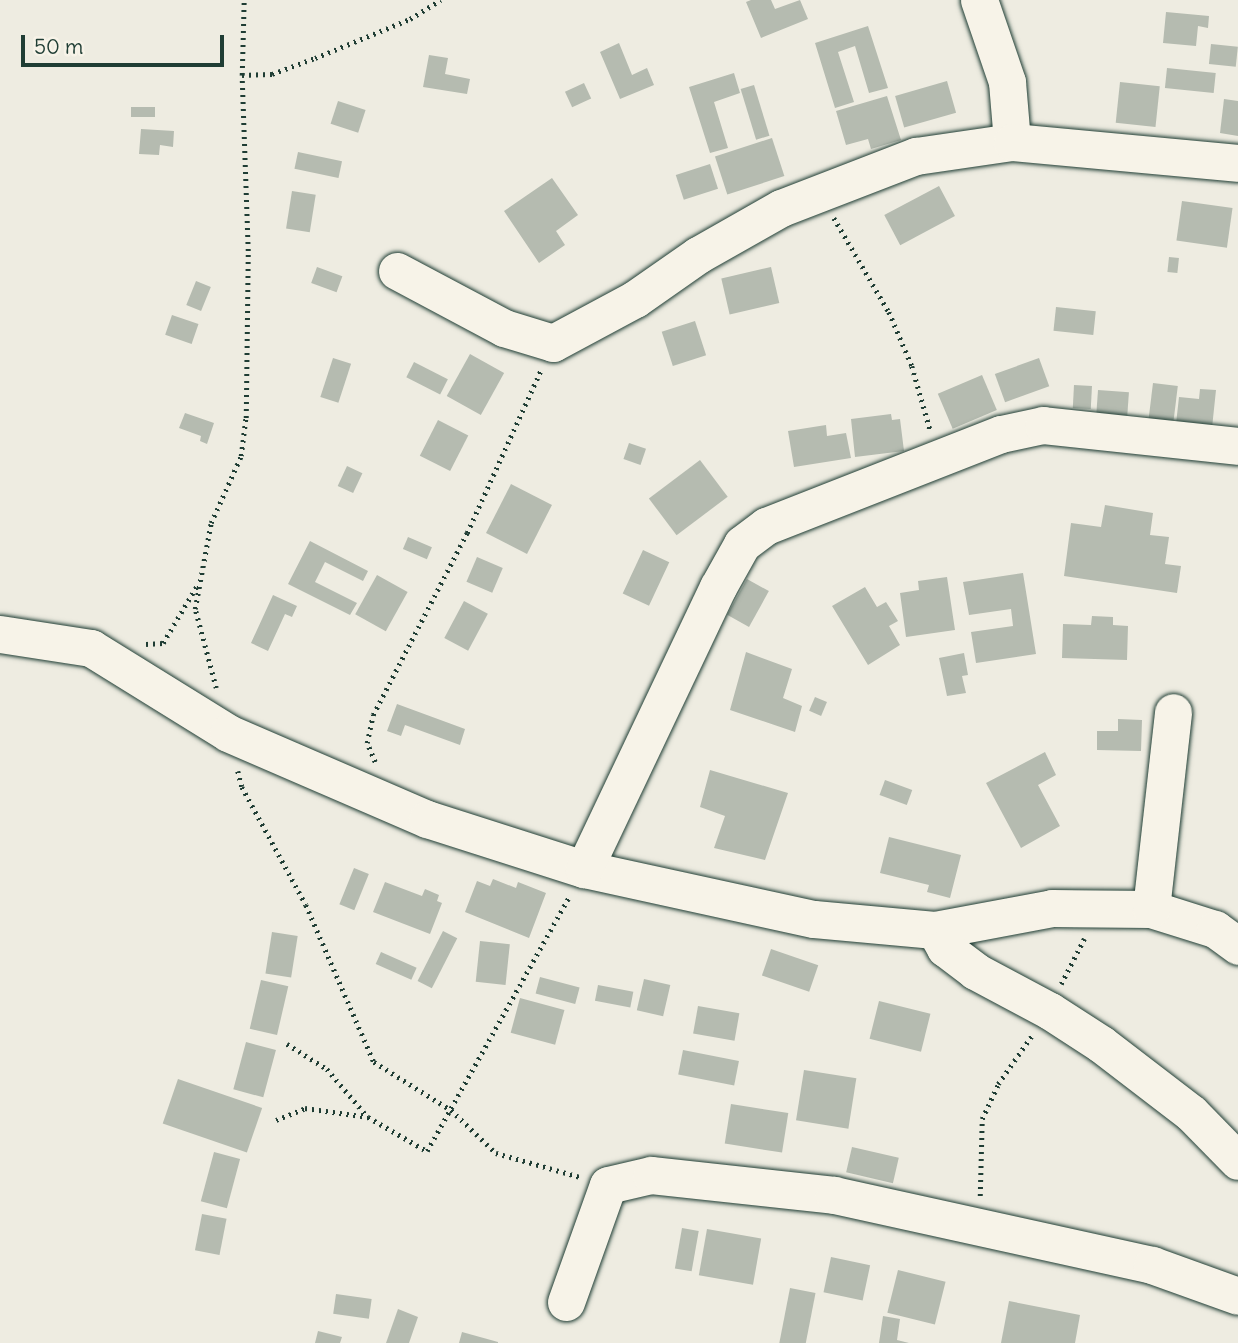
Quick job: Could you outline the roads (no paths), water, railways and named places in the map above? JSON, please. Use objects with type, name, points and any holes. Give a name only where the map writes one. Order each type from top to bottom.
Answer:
[{"type":"street","points":[[979,0],[1007,82],[1012,142]]},
{"type":"street","points":[[397,271],[504,328],[553,343],[635,299],[698,255],[781,208],[916,156],[1012,142],[1238,163]]},
{"type":"street","points":[[584,869],[718,587],[742,544],[766,526],[1001,434],[1043,425],[1238,446]]},
{"type":"street","points":[[0,634],[91,648],[228,733],[427,819],[584,869],[814,919],[935,930],[1052,908],[1151,909],[1215,929],[1238,946]]},
{"type":"street","points":[[1151,909],[1172,712]]},
{"type":"street","points":[[935,930],[945,948],[975,971],[1049,1010],[1101,1044],[1191,1113],[1238,1161]]},
{"type":"street","points":[[566,1302],[608,1185],[651,1175],[834,1195],[974,1228],[1152,1265],[1238,1296]]}]
